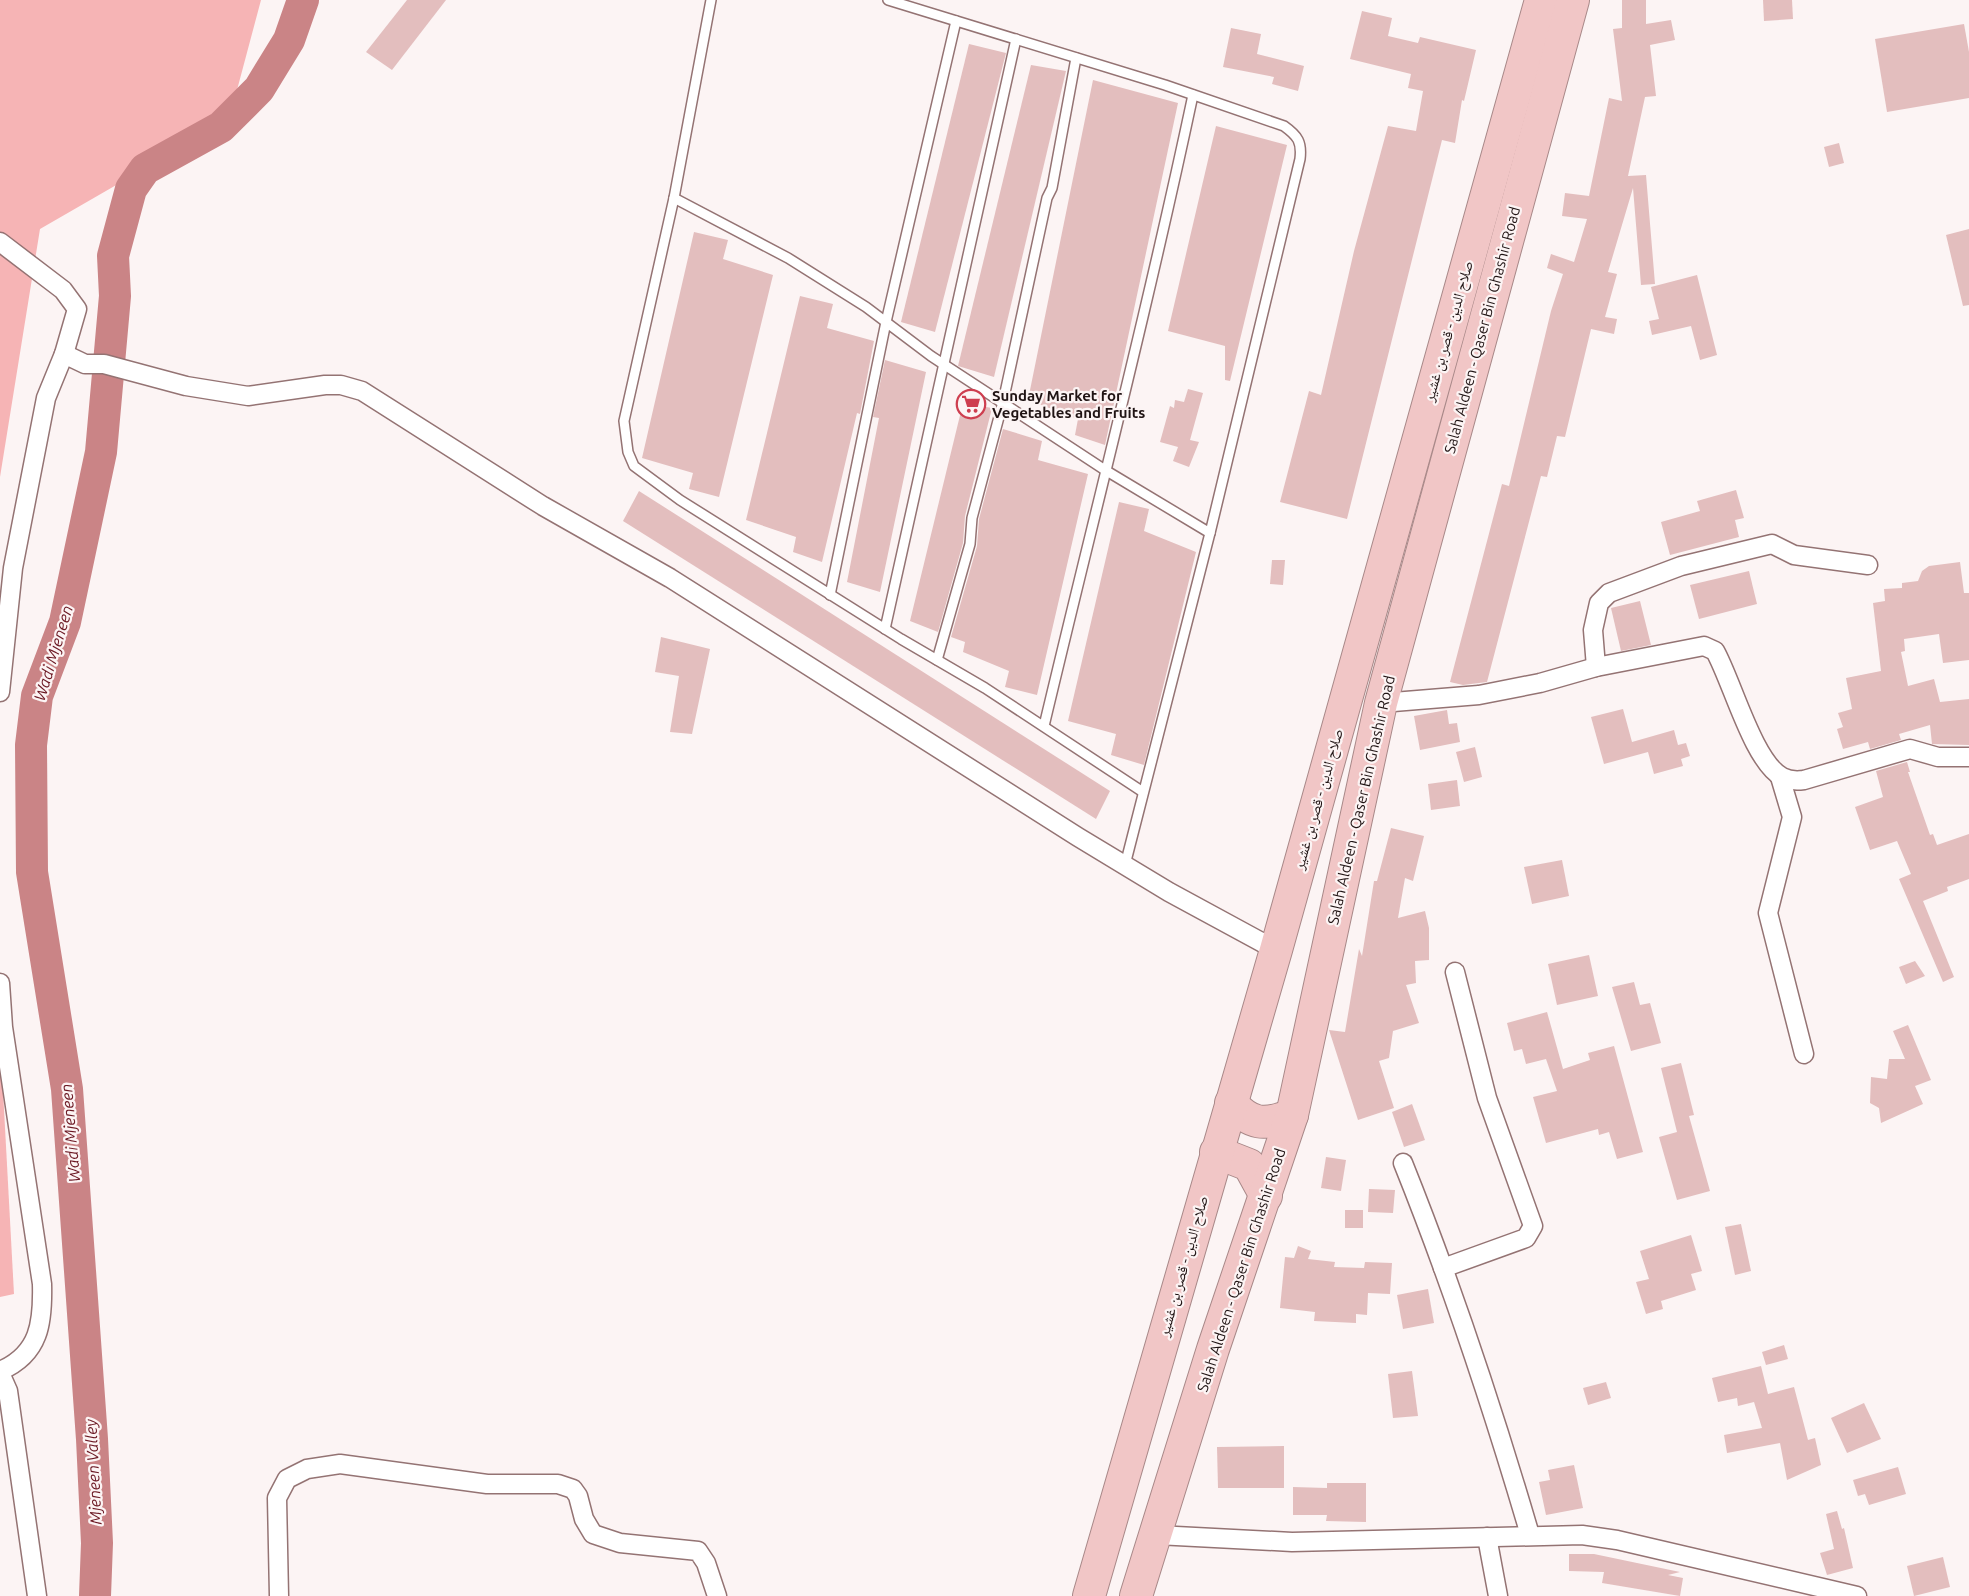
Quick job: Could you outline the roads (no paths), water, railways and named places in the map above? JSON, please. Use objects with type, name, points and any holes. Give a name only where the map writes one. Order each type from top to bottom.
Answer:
[{"type":"highway","name":"صلاح الدين - قصر بن غشير","points":[[1089,1596],[1276,950],[1541,0]]},
{"type":"highway","name":"Salah Aldeen - Qaser Bin Ghashir Road","points":[[1136,1596],[1214,1349],[1292,1115],[1381,703],[1573,0]]},
{"type":"highway","points":[[1231,1103],[1251,1120],[1271,1122],[1292,1115]]},
{"type":"highway","points":[[1216,1152],[1249,1165],[1266,1196]]},
{"type":"street","points":[[0,242],[63,290],[77,309],[64,354],[46,398],[13,568],[0,692]]},
{"type":"street","points":[[64,354],[84,364],[104,363],[126,372],[186,386],[248,396],[341,385],[362,391],[543,506],[670,578],[1125,865],[1276,950]]},
{"type":"street","points":[[1596,667],[1593,630],[1599,603],[1609,593],[1670,570],[1772,544],[1794,555],[1868,565]]},
{"type":"street","points":[[1381,703],[1479,695],[1540,683],[1596,667],[1694,646],[1711,648],[1718,656],[1758,748],[1780,777],[1792,817],[1768,913],[1804,1054]]},
{"type":"street","points":[[1780,777],[1791,781],[1804,780],[1910,749],[1938,757],[1969,757]]},
{"type":"street","points":[[1443,1268],[1526,1238],[1533,1226],[1487,1098],[1455,972]]},
{"type":"street","points":[[0,983],[3,1027],[42,1284],[43,1320],[25,1354],[0,1372],[8,1391],[8,1441],[37,1596]]},
{"type":"street","points":[[1403,1163],[1443,1268],[1495,1418],[1530,1535]]},
{"type":"street","points":[[279,1596],[277,1498],[287,1479],[307,1469],[340,1464],[488,1484],[558,1484],[573,1489],[578,1496],[584,1519],[593,1534],[620,1543],[698,1551],[706,1563],[717,1596]]},
{"type":"street","points":[[1157,1535],[1292,1542],[1582,1535],[1617,1540],[1857,1596]]},
{"type":"street","points":[[1488,1537],[1498,1596]]},
{"type":"lane","points":[[711,0],[674,198],[624,421],[628,452],[634,466],[680,500],[1044,726],[1143,792]]},
{"type":"lane","points":[[888,0],[1193,95],[1284,126],[1297,136],[1302,145],[1210,533],[1125,865]]},
{"type":"lane","points":[[830,595],[886,322],[956,21]]},
{"type":"lane","points":[[885,629],[1016,39]]},
{"type":"lane","points":[[937,660],[970,544],[972,518],[1003,402],[1047,198],[1052,188],[1076,58]]},
{"type":"lane","points":[[1044,726],[1105,470],[1152,288],[1193,95]]},
{"type":"lane","points":[[674,198],[788,258],[1105,470],[1210,533]]},
{"type":"waterway","name":"Wadi Mjeneen","points":[[95,1596],[97,1543],[92,1439],[67,1089],[32,872],[31,745],[37,696],[65,622],[101,452],[115,296],[113,256],[131,189],[145,169],[221,127],[259,89],[289,40],[303,0]]},
{"type":"place","name":"Sunday Market for Vegetables and Fruits","points":[[971,404]]},
{"type":"water label","name":"Mjeneen Valley","points":[[93,1472]]}]
